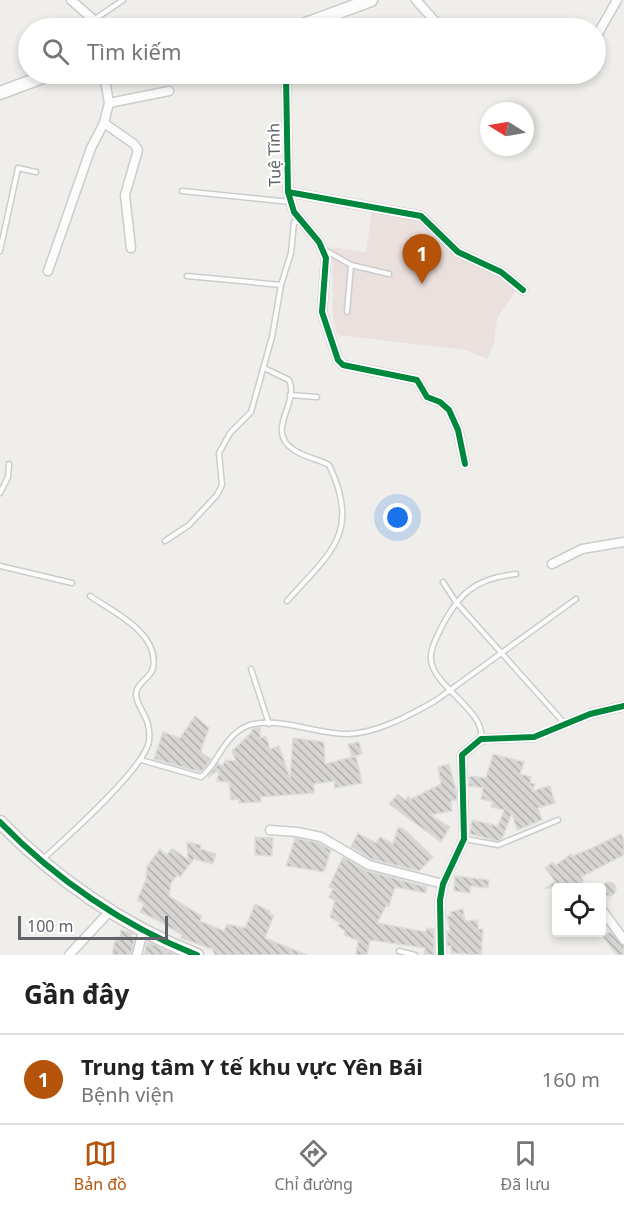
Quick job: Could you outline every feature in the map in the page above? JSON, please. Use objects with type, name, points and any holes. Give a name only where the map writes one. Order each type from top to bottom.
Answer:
[{"type":"street","points":[[71,0],[92,18]]},
{"type":"street","points":[[322,18],[370,0]]},
{"type":"street","points":[[416,0],[432,18]]},
{"type":"street","points":[[606,19],[617,0]]},
{"type":"street","points":[[0,93],[24,84]]},
{"type":"street","points":[[48,271],[91,148],[104,123],[109,102],[106,84]]},
{"type":"street","name":"Tuệ Tĩnh","points":[[286,84],[288,192],[301,222],[322,248]]},
{"type":"street","points":[[109,102],[168,91]]},
{"type":"street","points":[[104,123],[134,144],[138,150],[125,195],[131,248]]},
{"type":"street","points":[[288,192],[421,216],[458,252],[501,272],[523,290]]},
{"type":"street","points":[[322,248],[326,258],[322,312],[338,360],[343,365],[417,380],[427,397],[444,404],[449,410],[458,430],[465,464]]},
{"type":"street","points":[[552,564],[582,549],[624,542]]},
{"type":"street","points":[[441,955],[440,900],[443,884],[464,839],[462,755],[481,739],[534,737],[590,714],[624,705]]},
{"type":"street","points":[[0,822],[42,860],[111,910],[143,930],[197,955]]},
{"type":"street","points":[[270,830],[321,837],[369,865],[443,884]]},
{"type":"street","points":[[69,955],[111,910]]},
{"type":"street","points":[[606,915],[624,940]]},
{"type":"street","points":[[138,955],[143,930]]},
{"type":"lane","points":[[97,18],[123,0]]},
{"type":"lane","points":[[0,252],[18,168],[36,172]]},
{"type":"lane","points":[[182,191],[291,202]]},
{"type":"lane","points":[[165,541],[189,525],[217,495],[222,485],[219,466],[222,446],[230,432],[251,412],[264,368],[281,285],[288,268],[294,222],[301,222]]},
{"type":"lane","points":[[322,248],[351,265],[389,274]]},
{"type":"lane","points":[[347,312],[351,265]]},
{"type":"lane","points":[[187,276],[281,285]]},
{"type":"lane","points":[[264,368],[289,380],[290,395],[281,423],[283,439],[295,451],[329,465],[337,489],[342,519],[336,544],[287,601]]},
{"type":"lane","points":[[290,395],[317,397]]},
{"type":"lane","points":[[0,493],[9,477],[9,464]]},
{"type":"lane","points":[[0,566],[72,584]]},
{"type":"lane","points":[[481,739],[480,724],[450,690],[433,667],[431,659],[437,637],[456,602],[478,584],[501,576],[516,574]]},
{"type":"lane","points":[[443,582],[456,602],[565,724]]},
{"type":"lane","points":[[42,860],[75,830],[141,760],[149,744],[148,719],[136,695],[137,690],[153,671],[153,658],[140,631],[90,596]]},
{"type":"lane","points":[[141,760],[201,777],[237,732],[255,724],[349,734],[378,727],[413,714],[576,599]]},
{"type":"lane","points":[[251,669],[269,724]]},
{"type":"lane","points":[[464,839],[498,845],[558,820]]},
{"type":"lane","points":[[399,951],[415,955]]},
{"type":"shaded area","points":[[372,211],[420,218],[462,258],[505,279],[517,289],[497,318],[494,344],[487,359],[466,350],[337,335],[333,315],[332,247],[366,252]]},
{"type":"building","points":[[195,716],[209,728],[201,749],[202,753],[211,759],[203,770],[200,772],[154,759],[163,732],[180,738]]},
{"type":"building","points":[[260,727],[260,738],[266,736],[270,749],[279,746],[290,778],[293,738],[324,742],[325,764],[356,756],[362,783],[335,788],[334,781],[314,784],[314,793],[260,797],[261,802],[239,803],[239,799],[231,800],[229,782],[217,781],[219,770],[208,777],[218,763],[222,766],[226,760],[236,761],[232,751],[252,732],[252,729]]},
{"type":"building","points":[[359,742],[362,754],[352,757],[348,744]]},
{"type":"building","points":[[493,754],[524,762],[520,774],[531,777],[530,783],[535,784],[532,791],[550,786],[555,803],[538,808],[542,820],[517,830],[512,813],[502,839],[498,841],[470,834],[472,820],[498,826],[504,810],[491,807],[493,802],[481,799],[483,788],[469,786],[469,776],[486,778]]},
{"type":"building","points":[[449,764],[457,800],[451,801],[452,811],[430,815],[450,827],[441,842],[389,804],[398,794],[405,800],[408,796],[411,799],[441,784],[438,767]]},
{"type":"building","points":[[398,827],[404,829],[433,857],[419,871],[371,859],[351,847],[358,833],[376,843],[380,837],[393,844]]},
{"type":"building","points":[[621,834],[624,841],[624,855],[581,877],[584,881],[581,883],[552,883],[555,881],[545,868],[553,862],[556,865],[571,854],[572,856]]},
{"type":"building","points":[[255,837],[273,838],[272,856],[255,855]]},
{"type":"building","points":[[295,838],[319,843],[331,850],[324,872],[286,866]]},
{"type":"building","points":[[187,842],[201,845],[200,849],[216,854],[213,864],[194,859],[180,877],[177,875],[171,883],[169,896],[202,916],[200,921],[224,931],[227,924],[245,928],[255,904],[274,915],[265,938],[307,955],[215,955],[212,949],[181,938],[182,935],[140,912],[144,904],[137,900],[146,880],[147,866],[160,849],[167,855],[172,848],[188,860]]},
{"type":"building","points":[[343,857],[367,871],[427,887],[426,893],[395,887],[389,906],[386,906],[377,923],[426,932],[427,928],[434,929],[434,955],[424,955],[425,948],[370,940],[367,955],[356,955],[358,941],[345,935],[345,931],[338,926],[340,923],[330,917],[335,901],[329,897],[333,889],[329,887]]},
{"type":"building","points":[[455,876],[489,880],[488,888],[471,886],[470,893],[454,891]]},
{"type":"building","points":[[606,882],[612,882],[616,886],[616,892],[612,896],[606,896]]},
{"type":"building","points":[[463,909],[465,921],[478,920],[478,929],[483,929],[481,955],[451,953],[451,946],[447,946],[447,931],[450,931],[447,916],[451,916],[450,912]]},
{"type":"building","points":[[121,930],[132,933],[131,939],[134,940],[131,955],[112,955],[116,937],[120,937]]},
{"type":"building","points":[[610,932],[624,946],[624,955],[617,955],[603,937]]},
{"type":"building","points":[[148,942],[176,955],[144,955]]},
{"type":"cycle path","points":[[286,84],[288,192],[294,212],[319,242],[326,258],[322,312],[338,360],[343,365],[417,380],[427,397],[440,402],[449,410],[458,430],[465,464]]},
{"type":"cycle path","points":[[288,192],[421,216],[458,252],[501,272],[523,290]]},
{"type":"cycle path","points":[[441,955],[440,900],[443,884],[464,839],[462,755],[481,739],[534,737],[590,714],[624,706]]},
{"type":"cycle path","points":[[0,822],[43,862],[92,899],[143,930],[197,955]]},
{"type":"place","name":"Trung tâm Y tế khu vực Yên Bái","points":[[422,284]]}]
